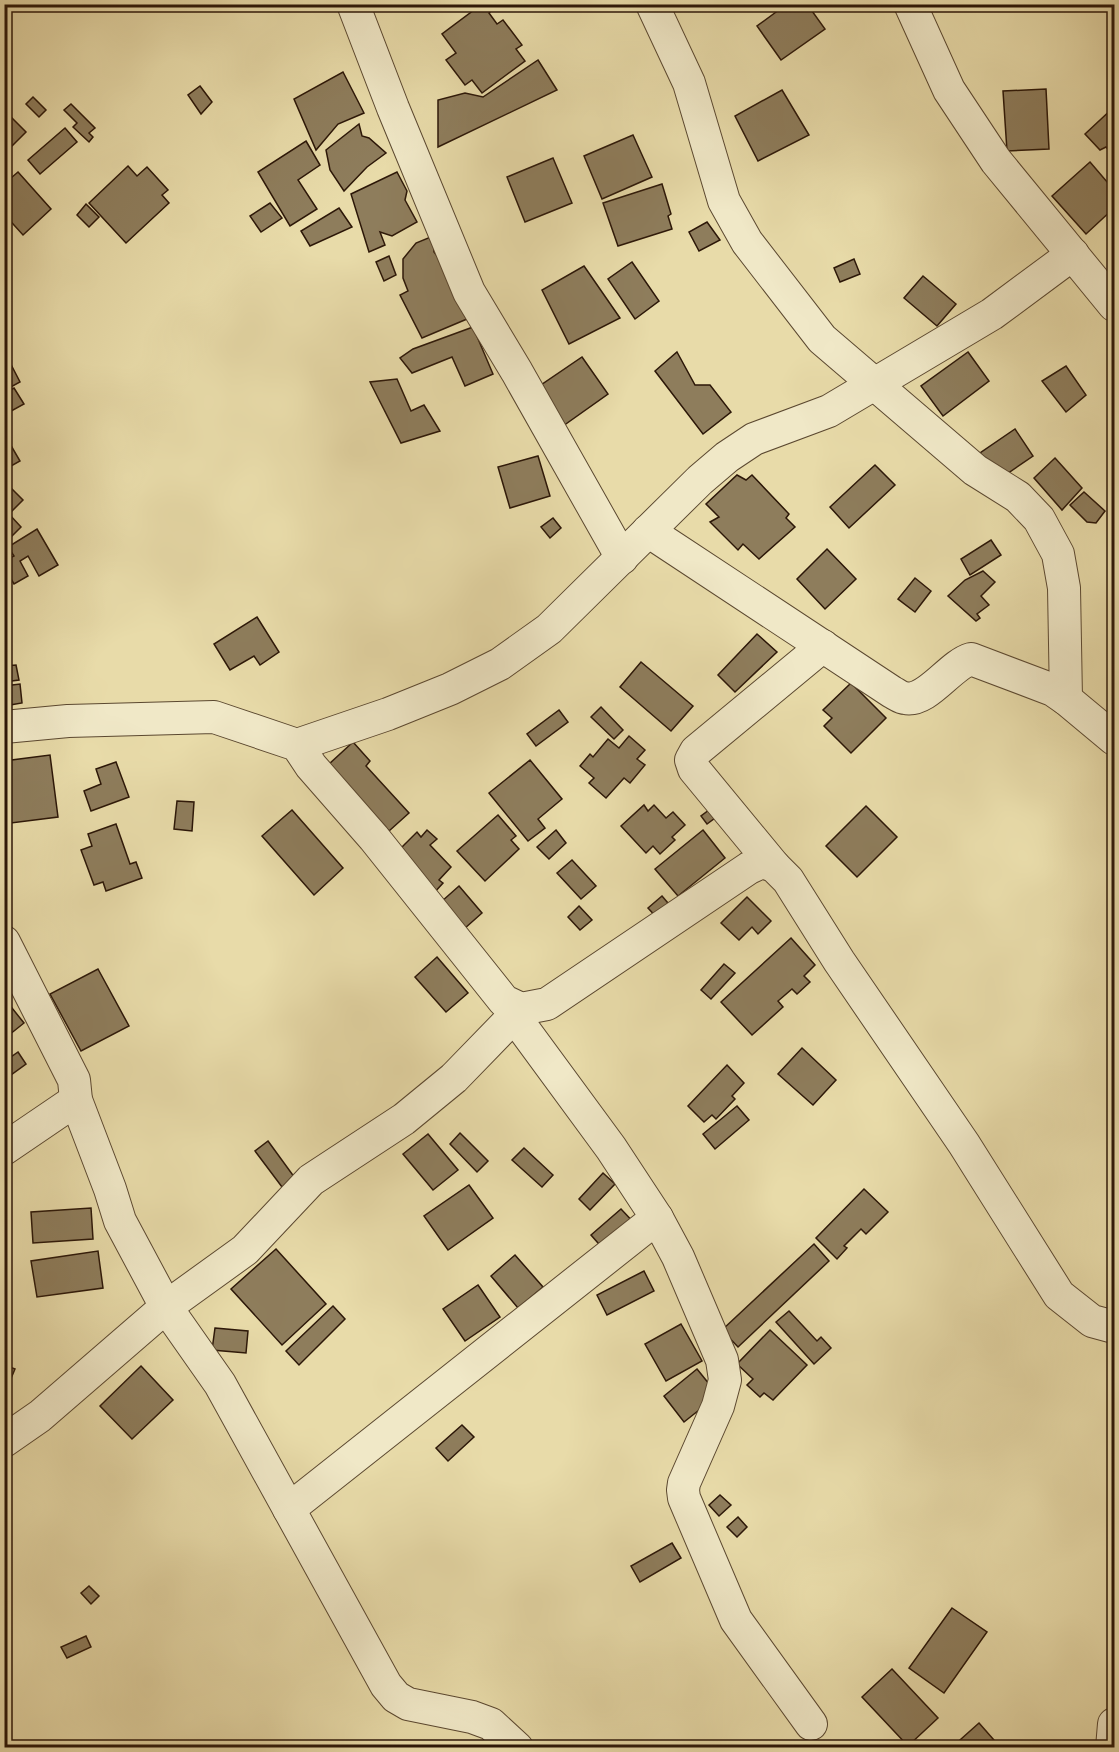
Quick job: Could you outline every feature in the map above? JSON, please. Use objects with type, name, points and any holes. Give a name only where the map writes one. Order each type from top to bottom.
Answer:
[{"type":"street","points":[[353,4],[469,292],[622,558]]},
{"type":"street","points":[[652,4],[689,83],[724,201],[747,242],[822,339],[975,470],[1018,498],[1039,519],[1058,554],[1064,588],[1066,699]]},
{"type":"street","points":[[910,4],[949,90],[996,161],[1114,305]]},
{"type":"street","points":[[297,746],[450,689],[500,664],[549,629],[699,480],[727,457],[754,440],[829,411],[992,314],[1072,254]]},
{"type":"street","points":[[648,531],[906,699],[921,696],[962,662],[971,659],[1053,690],[1114,740]]},
{"type":"street","points":[[824,646],[696,751],[691,760],[694,769],[788,880],[839,961],[955,1131],[1059,1294],[1092,1321],[1114,1327]]},
{"type":"street","points":[[4,727],[68,721],[214,717],[297,746],[504,1001],[517,1012],[657,1218],[678,1257],[722,1360],[725,1380],[718,1406],[684,1483],[684,1498],[736,1620],[811,1724]]},
{"type":"street","points":[[4,1441],[40,1416],[166,1307],[245,1250],[311,1180],[404,1119],[454,1078],[517,1012],[547,1004],[749,868],[762,862],[774,866]]},
{"type":"street","points":[[4,942],[74,1080],[76,1100],[120,1221],[166,1307],[220,1384],[386,1685],[396,1697],[408,1704],[472,1717],[491,1724],[517,1748]]},
{"type":"street","points":[[4,1149],[76,1100]]},
{"type":"street","points":[[290,1509],[657,1218]]},
{"type":"street","points":[[1112,1748],[1114,1724]]},
{"type":"building","points":[[482,4],[486,4],[497,24],[503,20],[522,45],[516,49],[525,61],[482,93],[472,80],[465,85],[446,60],[456,53],[442,34]]},
{"type":"building","points":[[787,4],[807,4],[825,29],[781,60],[757,26]]},
{"type":"building","points":[[538,60],[557,90],[438,147],[438,100],[465,93],[483,97]]},
{"type":"building","points":[[343,72],[364,113],[338,124],[316,150],[294,99]]},
{"type":"building","points":[[200,86],[212,102],[201,114],[188,95]]},
{"type":"building","points":[[1046,89],[1049,149],[1007,151],[1003,91]]},
{"type":"building","points":[[782,90],[809,135],[758,161],[735,116]]},
{"type":"building","points":[[33,97],[46,110],[39,117],[26,104]]},
{"type":"building","points":[[71,104],[95,128],[89,133],[93,137],[89,142],[73,127],[77,123],[64,110]]},
{"type":"building","points":[[1114,107],[1114,156],[1106,147],[1100,150],[1085,134]]},
{"type":"building","points":[[7,113],[26,132],[10,148],[4,142],[4,116]]},
{"type":"building","points":[[359,124],[362,136],[369,138],[386,153],[367,167],[344,191],[330,170],[326,150]]},
{"type":"building","points":[[65,128],[77,142],[40,174],[28,160]]},
{"type":"building","points":[[633,135],[652,177],[602,199],[584,156]]},
{"type":"building","points":[[306,141],[320,165],[298,180],[317,209],[290,226],[258,172]]},
{"type":"building","points":[[553,158],[572,203],[525,222],[507,177]]},
{"type":"building","points":[[1090,162],[1114,190],[1114,208],[1086,234],[1052,196]]},
{"type":"building","points":[[128,166],[137,176],[147,167],[168,190],[162,195],[169,203],[126,243],[89,203]]},
{"type":"building","points":[[18,172],[51,209],[23,235],[4,214],[4,184]]},
{"type":"building","points":[[397,172],[407,191],[405,200],[417,222],[392,236],[380,232],[385,245],[369,252],[351,194]]},
{"type":"building","points":[[662,184],[671,214],[668,216],[672,229],[618,246],[603,203]]},
{"type":"building","points":[[270,203],[282,218],[261,232],[250,216]]},
{"type":"building","points":[[86,204],[99,217],[89,227],[77,215]]},
{"type":"building","points":[[339,208],[352,227],[310,246],[301,231]]},
{"type":"building","points":[[707,222],[720,240],[699,251],[689,232]]},
{"type":"building","points":[[433,236],[434,252],[452,275],[467,319],[422,338],[400,295],[408,291],[403,278],[403,259],[416,243]]},
{"type":"building","points":[[389,256],[396,275],[384,281],[376,262]]},
{"type":"building","points":[[854,259],[860,274],[840,282],[834,268]]},
{"type":"building","points":[[632,262],[659,301],[635,319],[608,279]]},
{"type":"building","points":[[584,266],[620,318],[569,344],[542,290]]},
{"type":"building","points":[[923,276],[956,304],[937,326],[904,298]]},
{"type":"building","points":[[473,327],[493,374],[465,386],[452,357],[412,373],[400,358],[413,349]]},
{"type":"building","points":[[4,351],[20,382],[9,388],[4,379]]},
{"type":"building","points":[[677,352],[695,385],[710,385],[731,412],[703,434],[655,371]]},
{"type":"building","points":[[968,352],[989,381],[943,416],[921,386]]},
{"type":"building","points":[[582,357],[608,394],[563,426],[538,387]]},
{"type":"building","points":[[1066,366],[1086,395],[1066,412],[1042,381]]},
{"type":"building","points":[[397,379],[411,411],[424,405],[440,431],[401,443],[370,382]]},
{"type":"building","points":[[14,388],[24,404],[4,415],[4,394]]},
{"type":"building","points":[[1015,429],[1033,456],[998,480],[980,453]]},
{"type":"building","points":[[6,437],[20,461],[4,470],[4,438]]},
{"type":"building","points":[[538,456],[550,496],[510,508],[498,467]]},
{"type":"building","points":[[1055,458],[1082,488],[1062,510],[1034,478]]},
{"type":"building","points":[[875,465],[895,485],[849,528],[830,507]]},
{"type":"building","points":[[1114,474],[1114,488],[1109,479]]},
{"type":"building","points":[[737,475],[746,480],[752,475],[789,514],[786,518],[795,527],[759,559],[743,544],[738,550],[710,522],[719,517],[706,504]]},
{"type":"building","points":[[10,487],[23,500],[9,514],[21,527],[5,543],[4,492]]},
{"type":"building","points":[[1084,492],[1105,511],[1096,523],[1087,522],[1070,505]]},
{"type":"building","points":[[553,518],[561,528],[550,538],[541,527]]},
{"type":"building","points":[[37,529],[58,565],[39,576],[28,556],[20,561],[28,576],[14,584],[4,567],[4,561],[14,556],[8,547]]},
{"type":"building","points":[[991,540],[1001,555],[970,575],[961,559]]},
{"type":"building","points":[[827,549],[856,579],[825,609],[797,579]]},
{"type":"building","points":[[983,571],[995,582],[981,596],[989,605],[977,614],[980,618],[976,621],[948,596],[965,580]]},
{"type":"building","points":[[915,578],[931,591],[915,612],[898,599]]},
{"type":"building","points":[[257,617],[279,652],[260,665],[254,656],[230,670],[214,644]]},
{"type":"building","points":[[757,634],[777,652],[735,692],[718,675]]},
{"type":"building","points":[[641,662],[693,706],[671,731],[620,687]]},
{"type":"building","points":[[16,665],[19,680],[4,682],[4,666]]},
{"type":"building","points":[[851,683],[886,718],[851,753],[824,726],[832,718],[823,710]]},
{"type":"building","points":[[20,684],[22,703],[4,706],[4,686]]},
{"type":"building","points":[[601,707],[623,730],[614,739],[591,717]]},
{"type":"building","points":[[559,710],[568,722],[536,746],[527,734]]},
{"type":"building","points":[[629,736],[645,750],[637,759],[645,765],[630,783],[624,778],[606,798],[589,783],[594,778],[580,766],[590,754],[593,757],[608,739],[619,748]]},
{"type":"building","points":[[353,742],[370,761],[366,766],[409,813],[389,831],[328,765]]},
{"type":"building","points":[[50,755],[58,817],[11,823],[4,761]]},
{"type":"building","points":[[530,760],[562,799],[538,819],[545,828],[528,841],[489,793]]},
{"type":"building","points":[[116,762],[129,797],[91,811],[84,791],[101,784],[96,769]]},
{"type":"building","points":[[177,801],[194,802],[192,831],[174,829]]},
{"type":"building","points":[[644,805],[648,811],[654,805],[666,818],[673,812],[685,825],[672,837],[675,840],[660,854],[653,846],[646,853],[621,826]]},
{"type":"building","points":[[866,806],[897,837],[857,877],[826,846]]},
{"type":"building","points":[[713,807],[719,815],[707,824],[701,816]]},
{"type":"building","points":[[292,810],[343,868],[314,895],[262,836]]},
{"type":"building","points":[[498,815],[516,836],[511,840],[519,849],[485,881],[457,851]]},
{"type":"building","points":[[116,824],[130,864],[136,862],[142,878],[106,891],[103,882],[94,885],[81,850],[92,846],[88,834]]},
{"type":"building","points":[[427,830],[437,839],[430,845],[451,867],[439,880],[443,883],[434,893],[396,853],[417,832],[421,837]]},
{"type":"building","points":[[556,830],[566,843],[549,859],[537,847]]},
{"type":"building","points":[[703,830],[725,858],[678,896],[655,869]]},
{"type":"building","points":[[572,860],[596,886],[581,899],[557,873]]},
{"type":"building","points":[[459,886],[482,913],[464,929],[441,902]]},
{"type":"building","points":[[662,896],[673,909],[659,920],[648,908]]},
{"type":"building","points":[[747,897],[771,921],[758,934],[752,927],[739,940],[721,923]]},
{"type":"building","points":[[579,906],[592,920],[580,930],[568,917]]},
{"type":"building","points":[[791,938],[815,965],[804,976],[810,982],[797,994],[792,989],[778,1001],[783,1007],[752,1035],[721,1002]]},
{"type":"building","points":[[437,957],[468,993],[446,1012],[415,977]]},
{"type":"building","points":[[724,964],[735,973],[711,999],[701,990]]},
{"type":"building","points":[[98,969],[129,1026],[81,1051],[50,994]]},
{"type":"building","points":[[4,998],[24,1023],[4,1039]]},
{"type":"building","points":[[802,1048],[836,1080],[813,1105],[778,1074]]},
{"type":"building","points":[[18,1052],[26,1064],[4,1080],[4,1062]]},
{"type":"building","points":[[727,1065],[744,1083],[732,1096],[735,1099],[716,1119],[712,1115],[704,1122],[688,1106]]},
{"type":"building","points":[[737,1106],[749,1120],[715,1149],[703,1134]]},
{"type":"building","points":[[460,1133],[488,1161],[477,1172],[450,1144]]},
{"type":"building","points":[[428,1134],[458,1170],[433,1190],[403,1154]]},
{"type":"building","points":[[268,1141],[295,1178],[282,1187],[255,1151]]},
{"type":"building","points":[[524,1148],[553,1175],[542,1187],[512,1160]]},
{"type":"building","points":[[603,1173],[615,1184],[590,1210],[579,1199]]},
{"type":"building","points":[[469,1185],[493,1218],[448,1250],[424,1216]]},
{"type":"building","points":[[864,1189],[888,1212],[866,1234],[861,1229],[844,1246],[847,1248],[837,1259],[816,1238]]},
{"type":"building","points":[[91,1208],[93,1239],[33,1243],[31,1212]]},
{"type":"building","points":[[621,1209],[636,1225],[605,1251],[591,1235]]},
{"type":"building","points":[[814,1244],[829,1261],[738,1347],[722,1330]]},
{"type":"building","points":[[276,1249],[326,1304],[282,1345],[231,1289]]},
{"type":"building","points":[[98,1251],[103,1288],[37,1297],[31,1261]]},
{"type":"building","points":[[515,1255],[543,1287],[518,1308],[491,1276]]},
{"type":"building","points":[[644,1271],[654,1291],[607,1315],[597,1295]]},
{"type":"building","points":[[478,1285],[500,1317],[465,1341],[443,1309]]},
{"type":"building","points":[[333,1306],[345,1319],[299,1365],[286,1351]]},
{"type":"building","points":[[789,1311],[817,1341],[821,1337],[831,1348],[814,1364],[776,1322]]},
{"type":"building","points":[[681,1324],[702,1361],[666,1381],[645,1344]]},
{"type":"building","points":[[215,1328],[248,1331],[246,1353],[212,1350]]},
{"type":"building","points":[[770,1330],[807,1365],[773,1400],[764,1393],[760,1397],[747,1385],[753,1379],[737,1364]]},
{"type":"building","points":[[4,1365],[15,1369],[4,1395]]},
{"type":"building","points":[[141,1366],[173,1400],[132,1439],[100,1406]]},
{"type":"building","points":[[697,1369],[718,1395],[684,1422],[664,1396]]},
{"type":"building","points":[[462,1425],[474,1437],[448,1461],[436,1448]]},
{"type":"building","points":[[720,1495],[731,1505],[719,1516],[709,1505]]},
{"type":"building","points":[[738,1517],[747,1527],[737,1537],[727,1527]]},
{"type":"building","points":[[672,1543],[681,1558],[640,1582],[631,1566]]},
{"type":"building","points":[[89,1586],[99,1596],[91,1604],[81,1593]]},
{"type":"building","points":[[952,1608],[987,1632],[944,1693],[909,1668]]},
{"type":"building","points":[[86,1636],[91,1647],[67,1658],[61,1647]]},
{"type":"building","points":[[892,1669],[938,1718],[908,1746],[862,1697]]},
{"type":"building","points":[[979,1723],[1001,1748],[951,1748]]},
{"type":"building","points":[[4,1728],[13,1748],[4,1748]]}]
